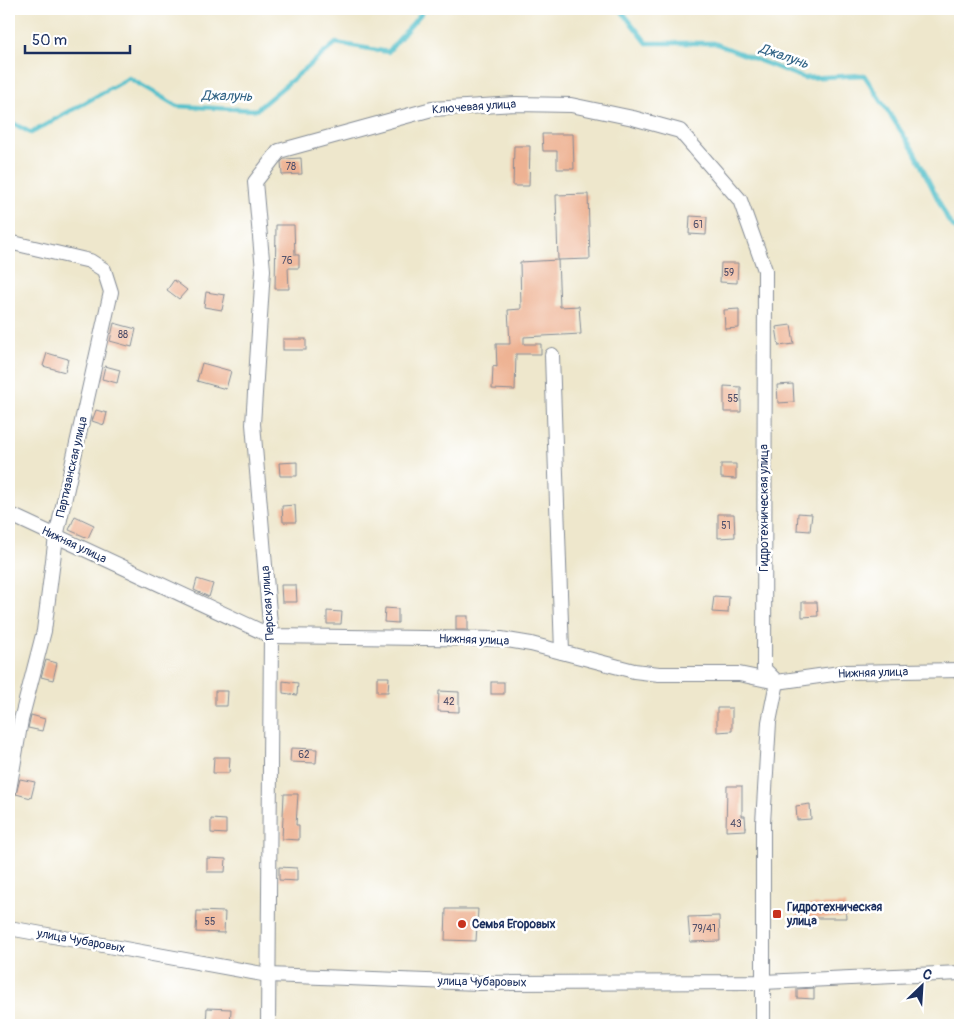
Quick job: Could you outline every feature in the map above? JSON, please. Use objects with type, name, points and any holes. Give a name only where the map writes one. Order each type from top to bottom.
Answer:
[{"type":"street","name":"Ключевая улица","points":[[255,182],[279,151],[432,109],[516,104],[571,105],[633,118],[680,131]]},
{"type":"street","name":"Гидротехническая улица","points":[[680,131],[740,200],[765,270],[764,669],[778,682]]},
{"type":"street","name":"Перская улица","points":[[255,182],[263,270],[253,424],[271,636],[268,1025]]},
{"type":"street","name":"Партизанская улица","points":[[9,242],[90,261],[104,270],[112,292],[56,537],[44,631],[21,720],[9,790]]},
{"type":"street","points":[[552,355],[562,652]]},
{"type":"street","name":"Нижняя улица","points":[[9,514],[271,636],[502,639],[532,644],[634,671],[658,674],[739,674],[778,682],[847,672],[960,670]]},
{"type":"street","points":[[763,1025],[763,823],[769,722],[778,682]]},
{"type":"street","name":"улица Чубаровых","points":[[9,928],[268,975],[479,983],[763,982],[960,973]]},
{"type":"building","points":[[542,134],[573,134],[574,169],[557,169],[557,151],[543,151]]},
{"type":"building","points":[[514,146],[530,146],[529,186],[513,186]]},
{"type":"building","points":[[301,158],[302,174],[282,175],[281,162],[284,159]]},
{"type":"building","points":[[588,194],[590,259],[558,260],[556,195]]},
{"type":"building","points":[[690,216],[707,217],[706,235],[689,234]]},
{"type":"building","points":[[276,225],[294,225],[295,255],[299,255],[299,268],[288,268],[289,289],[275,289]]},
{"type":"building","points":[[558,260],[560,307],[579,306],[581,334],[524,337],[524,344],[541,344],[541,354],[516,354],[515,390],[492,389],[493,366],[497,367],[496,344],[510,344],[508,310],[521,309],[520,262]]},
{"type":"building","points":[[721,263],[738,263],[737,283],[720,282]]},
{"type":"building","points":[[174,280],[187,290],[179,299],[167,290]]},
{"type":"building","points":[[206,292],[225,295],[222,310],[204,307]]},
{"type":"building","points":[[739,309],[739,328],[725,329],[724,310]]},
{"type":"building","points":[[114,323],[136,329],[132,347],[110,341]]},
{"type":"building","points":[[791,325],[794,344],[779,346],[776,327]]},
{"type":"building","points":[[283,339],[306,339],[306,350],[283,350]]},
{"type":"building","points":[[47,353],[68,359],[65,372],[43,366]]},
{"type":"building","points":[[202,363],[231,371],[226,389],[197,381]]},
{"type":"building","points":[[105,366],[120,370],[117,383],[102,379]]},
{"type":"building","points":[[793,384],[794,402],[778,403],[777,385]]},
{"type":"building","points":[[724,386],[741,387],[741,412],[724,412]]},
{"type":"building","points":[[96,410],[107,413],[104,425],[92,421]]},
{"type":"building","points":[[297,462],[297,476],[280,476],[279,463]]},
{"type":"building","points":[[721,464],[736,464],[736,479],[721,478]]},
{"type":"building","points":[[295,505],[296,522],[283,522],[282,506]]},
{"type":"building","points":[[798,513],[812,514],[810,531],[797,530]]},
{"type":"building","points":[[718,514],[734,514],[735,537],[718,538]]},
{"type":"building","points":[[75,516],[94,525],[88,538],[69,530]]},
{"type":"building","points":[[197,579],[213,584],[209,597],[194,590]]},
{"type":"building","points":[[281,585],[296,585],[297,602],[282,602]]},
{"type":"building","points":[[714,596],[729,597],[728,613],[712,612]]},
{"type":"building","points":[[802,602],[817,602],[818,616],[802,617]]},
{"type":"building","points":[[385,608],[398,609],[398,623],[384,622]]},
{"type":"building","points":[[327,611],[342,612],[341,624],[327,624]]},
{"type":"building","points":[[456,616],[468,616],[468,630],[456,630]]},
{"type":"building","points":[[46,660],[57,663],[53,680],[41,677]]},
{"type":"building","points":[[377,677],[389,677],[388,692],[377,692]]},
{"type":"building","points":[[283,681],[298,683],[297,695],[283,693]]},
{"type":"building","points":[[491,682],[504,682],[504,694],[491,694]]},
{"type":"building","points":[[215,691],[228,691],[227,706],[215,706]]},
{"type":"building","points":[[439,691],[459,692],[459,712],[438,711]]},
{"type":"building","points":[[717,708],[732,708],[732,731],[717,732]]},
{"type":"building","points":[[31,715],[45,719],[42,731],[28,728]]},
{"type":"building","points":[[291,748],[317,749],[316,763],[290,762]]},
{"type":"building","points":[[214,757],[230,757],[229,773],[213,773]]},
{"type":"building","points":[[20,779],[35,782],[31,798],[16,794]]},
{"type":"building","points":[[727,786],[742,786],[742,816],[745,816],[746,830],[726,831]]},
{"type":"building","points":[[284,794],[298,794],[296,825],[299,825],[299,840],[282,839]]},
{"type":"building","points":[[810,804],[811,819],[797,820],[796,806]]},
{"type":"building","points":[[211,819],[226,820],[226,834],[211,833]]},
{"type":"building","points":[[207,858],[226,859],[225,872],[207,872]]},
{"type":"building","points":[[279,867],[297,868],[297,881],[279,880]]},
{"type":"building","points":[[845,904],[846,918],[797,918],[797,905]]},
{"type":"building","name":"Семья Егоровых","points":[[446,909],[478,909],[476,941],[445,940]]},
{"type":"building","points":[[197,911],[225,912],[224,933],[196,932]]},
{"type":"building","points":[[719,916],[720,941],[690,942],[688,917]]},
{"type":"building","points":[[814,988],[814,999],[797,998],[797,989]]},
{"type":"building","points":[[207,1008],[231,1009],[230,1025],[206,1025]]},
{"type":"waterway","name":"Джалунь","points":[[9,121],[31,133],[129,78],[177,106],[256,110],[336,43],[388,52],[425,9]]},
{"type":"waterway","name":"Джалунь","points":[[620,9],[647,43],[714,43],[804,78],[864,75],[914,151],[949,222],[960,233]]},
{"type":"place","name":"Гидротехническая улица","points":[[777,914]]},
{"type":"place","name":"Семья Егоровых","points":[[462,924]]}]
